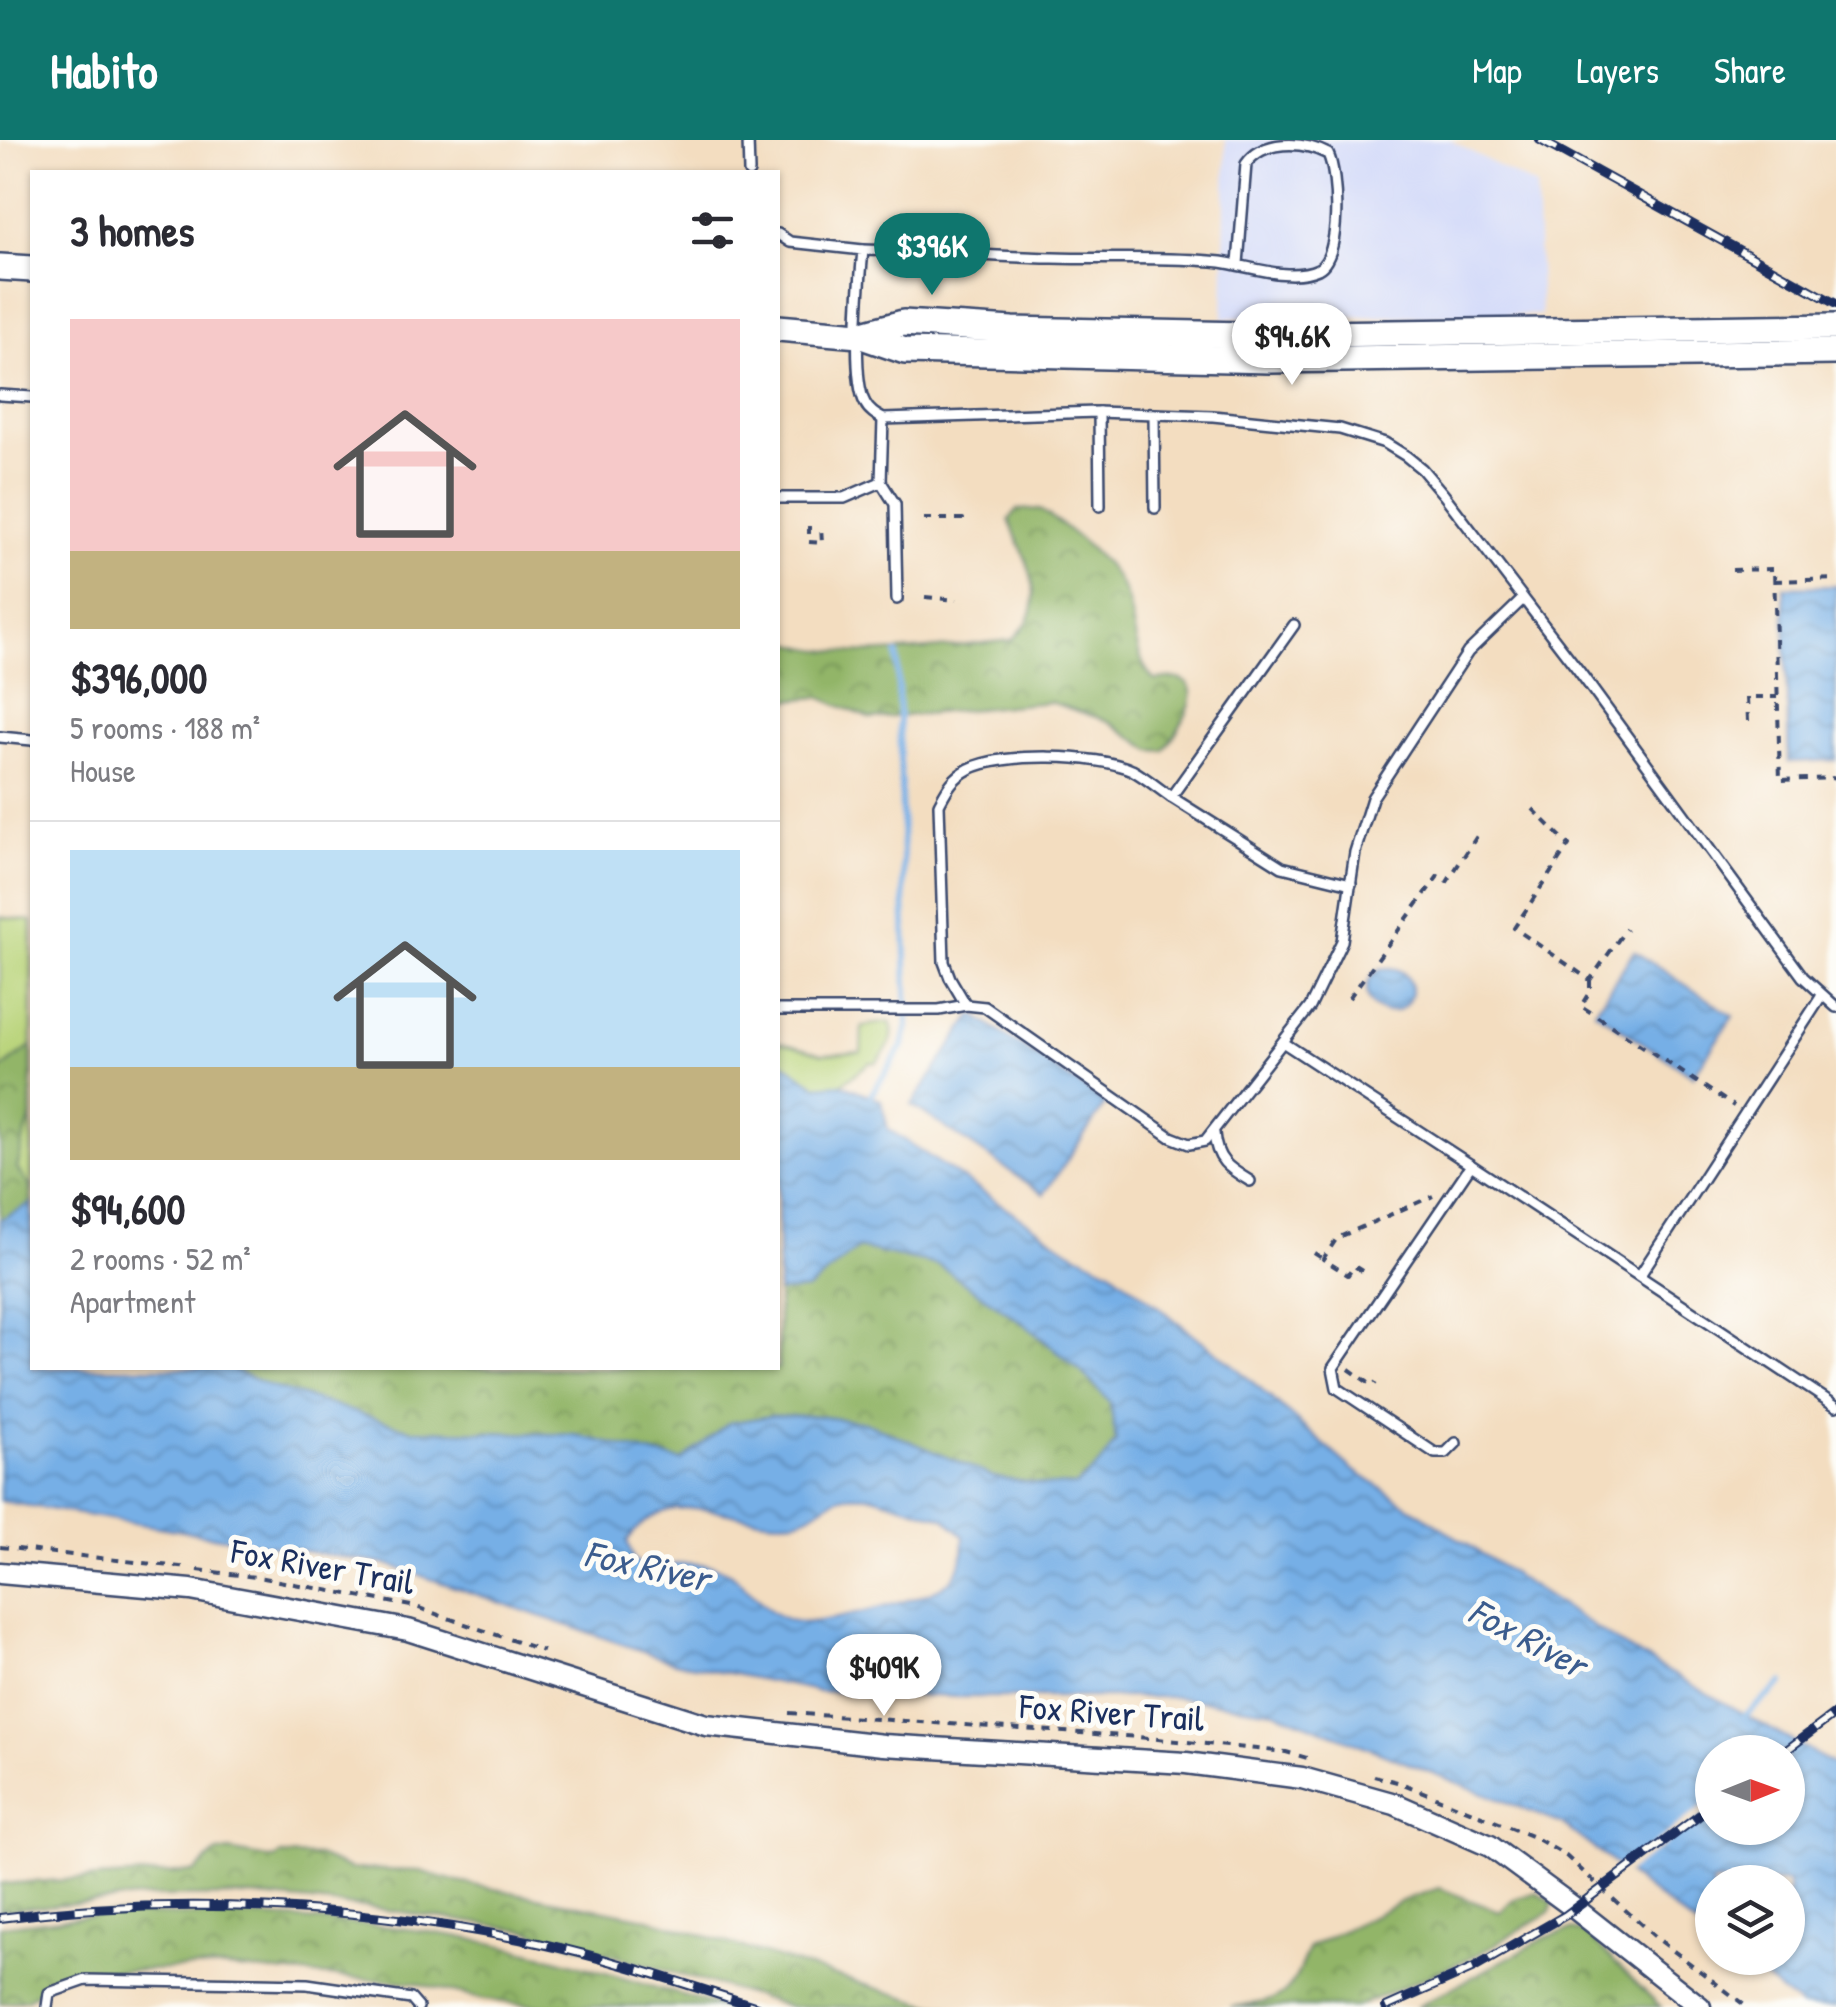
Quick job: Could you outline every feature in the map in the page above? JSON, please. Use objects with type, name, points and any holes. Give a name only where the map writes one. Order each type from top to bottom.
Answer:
[{"type":"main road","points":[[0,267],[30,269]]},
{"type":"main road","points":[[860,335],[903,324],[1226,334],[1836,326]]},
{"type":"main road","points":[[780,328],[860,335],[904,350],[1175,360],[1836,352]]},
{"type":"street","points":[[0,1572],[191,1590],[408,1630],[706,1725],[883,1744],[1186,1763],[1302,1778],[1395,1804],[1490,1846],[1700,2007]]},
{"type":"lane","points":[[748,140],[750,170]]},
{"type":"lane","points":[[780,235],[790,242],[863,250],[1238,264],[1287,273],[1314,271],[1324,265],[1332,250],[1335,229],[1334,165],[1328,154],[1298,143],[1268,144],[1254,150],[1246,164],[1238,264]]},
{"type":"lane","points":[[863,250],[859,387],[864,403],[883,419],[1099,412],[1213,416],[1340,429],[1384,443],[1422,470],[1523,599],[1803,977],[1836,1007]]},
{"type":"lane","points":[[0,395],[30,398]]},
{"type":"lane","points":[[1099,412],[1100,506]]},
{"type":"lane","points":[[1154,414],[1155,508]]},
{"type":"lane","points":[[883,419],[881,482],[895,504],[897,599]]},
{"type":"lane","points":[[780,498],[844,498],[881,482]]},
{"type":"lane","points":[[780,1010],[939,1010],[966,1005],[995,1011],[1171,1137],[1198,1144],[1214,1133],[1310,1007],[1342,941],[1356,852],[1372,798],[1468,652],[1523,599]]},
{"type":"lane","points":[[1171,797],[1294,625]]},
{"type":"lane","points":[[0,737],[30,740]]},
{"type":"lane","points":[[966,1005],[944,962],[938,804],[950,782],[993,760],[1104,761],[1133,771],[1282,867],[1351,884]]},
{"type":"lane","points":[[1640,1275],[1821,997]]},
{"type":"lane","points":[[1284,1042],[1836,1406]]},
{"type":"lane","points":[[1214,1133],[1224,1166],[1250,1182]]},
{"type":"lane","points":[[1456,1443],[1446,1453],[1435,1453],[1337,1388],[1332,1368],[1471,1165]]},
{"type":"lane","points":[[47,2007],[49,1993],[86,1980],[307,1984],[411,1999],[418,2007]]},
{"type":"path","points":[[924,519],[963,519],[963,526]]},
{"type":"path","points":[[809,526],[809,542],[822,543],[821,525]]},
{"type":"path","points":[[1732,570],[1774,570],[1780,780],[1836,778]]},
{"type":"path","points":[[1774,581],[1836,579]]},
{"type":"path","points":[[925,597],[957,600]]},
{"type":"path","points":[[1748,720],[1748,698],[1777,697]]},
{"type":"path","points":[[1533,809],[1569,845],[1514,928],[1590,980]]},
{"type":"path","points":[[1349,998],[1438,876],[1447,882],[1481,830]]},
{"type":"path","points":[[1626,928],[1590,980],[1590,992],[1581,1006],[1734,1106]]},
{"type":"path","points":[[1323,1259],[1337,1238],[1456,1186]]},
{"type":"path","points":[[1314,1253],[1348,1276],[1354,1266],[1362,1271]]},
{"type":"path","points":[[1341,1364],[1373,1386],[1376,1383]]},
{"type":"path","name":"Fox River Trail","points":[[0,1547],[263,1578],[397,1603],[552,1654]]},
{"type":"path","name":"Fox River Trail","points":[[783,1712],[1138,1736],[1286,1752],[1324,1762]]},
{"type":"path","points":[[1362,1773],[1418,1790],[1536,1838],[1566,1856],[1654,1936],[1747,2007]]},
{"type":"shaded area","points":[[1226,140],[1450,140],[1536,187],[1541,315],[1223,318]]},
{"type":"green space","points":[[1039,509],[1109,568],[1124,591],[1147,670],[1154,680],[1176,678],[1188,684],[1191,702],[1164,751],[1151,750],[1108,721],[1050,702],[871,719],[819,697],[780,701],[780,639],[829,651],[859,652],[925,650],[1011,640],[1024,627],[1034,597],[1028,566],[1009,520],[1017,510]]},
{"type":"green space","points":[[0,917],[30,921],[30,1048],[0,1070]]},
{"type":"green space","points":[[890,1022],[892,1039],[876,1063],[871,1062],[841,1084],[817,1086],[780,1060],[780,1043],[823,1054],[861,1052],[862,1026]]},
{"type":"green space","points":[[30,1048],[30,1122],[17,1169],[30,1185],[30,1204],[0,1220],[0,1070]]},
{"type":"green space","points":[[30,1122],[30,1189],[17,1169]]},
{"type":"green space","points":[[858,1248],[939,1265],[1023,1323],[1080,1370],[1110,1402],[1116,1440],[1101,1463],[1076,1486],[993,1477],[867,1423],[816,1416],[771,1416],[729,1423],[682,1461],[575,1435],[412,1430],[269,1386],[233,1370],[780,1370],[780,1292],[807,1290]]},
{"type":"green space","points":[[229,1851],[274,1859],[281,1855],[318,1856],[350,1869],[420,1871],[458,1882],[647,1918],[928,2004],[950,2007],[792,2007],[525,1930],[373,1908],[251,1896],[149,1897],[0,1910],[0,1884],[195,1872],[214,1854]]},
{"type":"green space","points":[[1439,1888],[1500,1912],[1513,1900],[1537,1892],[1553,1903],[1550,1912],[1477,1955],[1356,2007],[1230,2007],[1263,2002],[1283,1994],[1296,1977],[1309,1947],[1407,1899]]},
{"type":"green space","points":[[104,1914],[308,1920],[430,1932],[541,1955],[724,2007],[549,2007],[485,2000],[416,1983],[213,1967],[61,1974],[28,1999],[0,2004],[0,1926]]},
{"type":"green space","points":[[1572,1930],[1585,1933],[1661,2007],[1417,2007],[1547,1937]]},
{"type":"water","points":[[1836,586],[1836,760],[1789,762],[1784,587]]},
{"type":"water","points":[[1634,951],[1733,1016],[1693,1076],[1595,1011]]},
{"type":"water","points":[[1389,968],[1405,974],[1411,990],[1405,1006],[1389,1012],[1373,1006],[1367,990],[1373,974]]},
{"type":"water","points":[[973,1014],[1106,1103],[1044,1194],[912,1105]]},
{"type":"water","name":"Fox River","points":[[780,1060],[817,1086],[841,1084],[881,1100],[888,1129],[1068,1249],[1111,1270],[1233,1365],[1352,1469],[1623,1646],[1781,1735],[1695,1735],[1695,1845],[1805,1845],[1805,1749],[1836,1766],[1836,2007],[1801,2007],[1759,1975],[1805,1975],[1805,1865],[1695,1865],[1695,1926],[1562,1824],[1275,1711],[1175,1697],[957,1697],[818,1691],[675,1662],[390,1565],[0,1501],[0,1220],[30,1204],[30,1370],[233,1370],[269,1386],[412,1430],[575,1435],[682,1461],[729,1423],[771,1416],[816,1416],[867,1423],[993,1477],[1076,1486],[1101,1463],[1116,1441],[1110,1402],[1080,1370],[1023,1323],[939,1265],[858,1248],[807,1290],[780,1292]],"holes":[[[853,1495],[873,1496],[945,1518],[964,1536],[956,1574],[936,1590],[878,1609],[804,1622],[774,1613],[735,1577],[715,1567],[691,1564],[645,1569],[633,1559],[627,1541],[645,1522],[664,1512],[705,1509],[794,1520]]]},
{"type":"pier","points":[[1695,1813],[1695,1822],[1623,1876],[1617,1871]]},
{"type":"waterway","points":[[871,1095],[903,1046],[908,1026],[897,654]]},
{"type":"waterway","points":[[1742,1718],[1783,1683]]},
{"type":"railway","points":[[1540,140],[1836,304]]},
{"type":"railway","points":[[1805,1736],[1836,1713]]},
{"type":"railway","points":[[1386,2007],[1474,1968],[1566,1915],[1695,1819]]},
{"type":"railway","points":[[0,1918],[135,1907],[337,1912],[471,1930],[566,1949],[757,2007]]}]
